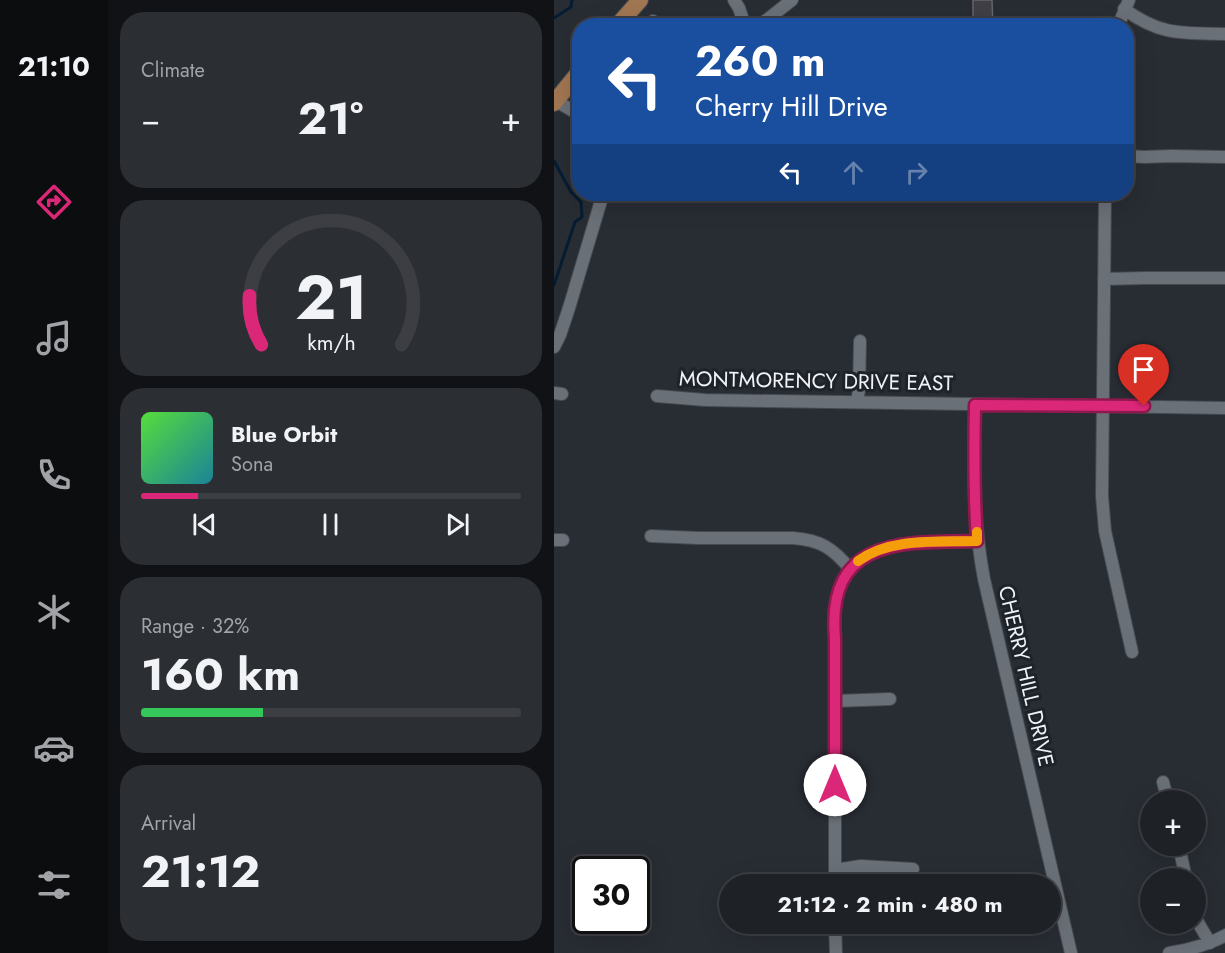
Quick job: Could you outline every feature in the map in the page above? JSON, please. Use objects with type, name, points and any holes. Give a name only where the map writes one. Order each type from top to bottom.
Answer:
[{"type":"main road","points":[[624,18],[640,0]]},
{"type":"main road","points":[[555,102],[572,80]]},
{"type":"street","points":[[734,0],[742,18]]},
{"type":"street","points":[[769,18],[792,0]]},
{"type":"street","points":[[1121,18],[1127,4],[1144,22],[1169,31],[1226,34]]},
{"type":"street","points":[[555,102],[572,112]]},
{"type":"street","points":[[1134,156],[1226,157]]},
{"type":"street","points":[[554,346],[560,336],[601,201]]},
{"type":"street","points":[[1104,201],[1102,496],[1105,531],[1132,652]]},
{"type":"street","points":[[1104,279],[1226,278]]},
{"type":"street","points":[[857,402],[860,341]]},
{"type":"street","name":"MONTMORENCY DRIVE EAST","points":[[657,396],[705,400],[1226,408]]},
{"type":"street","name":"CHERRY HILL DRIVE","points":[[975,405],[974,468],[977,541],[1071,953]]},
{"type":"street","points":[[651,537],[807,539],[832,550],[850,569]]},
{"type":"street","points":[[835,874],[834,612],[839,586],[850,569],[875,551],[913,543],[977,541]]},
{"type":"street","points":[[835,701],[890,699]]},
{"type":"street","points":[[1163,782],[1165,790]]},
{"type":"street","points":[[835,870],[861,867],[913,869]]},
{"type":"street","points":[[835,934],[836,953]]},
{"type":"street","points":[[1203,934],[1210,943]]},
{"type":"street","points":[[1169,953],[1188,950],[1226,935]]},
{"type":"building","points":[[973,0],[992,0],[993,18],[973,18]]},
{"type":"waterway","points":[[554,18],[571,7],[572,0]]},
{"type":"waterway","points":[[554,161],[572,193]]},
{"type":"waterway","points":[[554,285],[575,222],[582,217],[580,201]]},
{"type":"slow traffic","points":[[858,561],[875,551],[892,546],[977,541],[977,532]]},
{"type":"route","points":[[835,785],[834,612],[839,586],[845,574],[856,562],[875,551],[913,543],[977,541],[975,405],[1144,406]]}]
